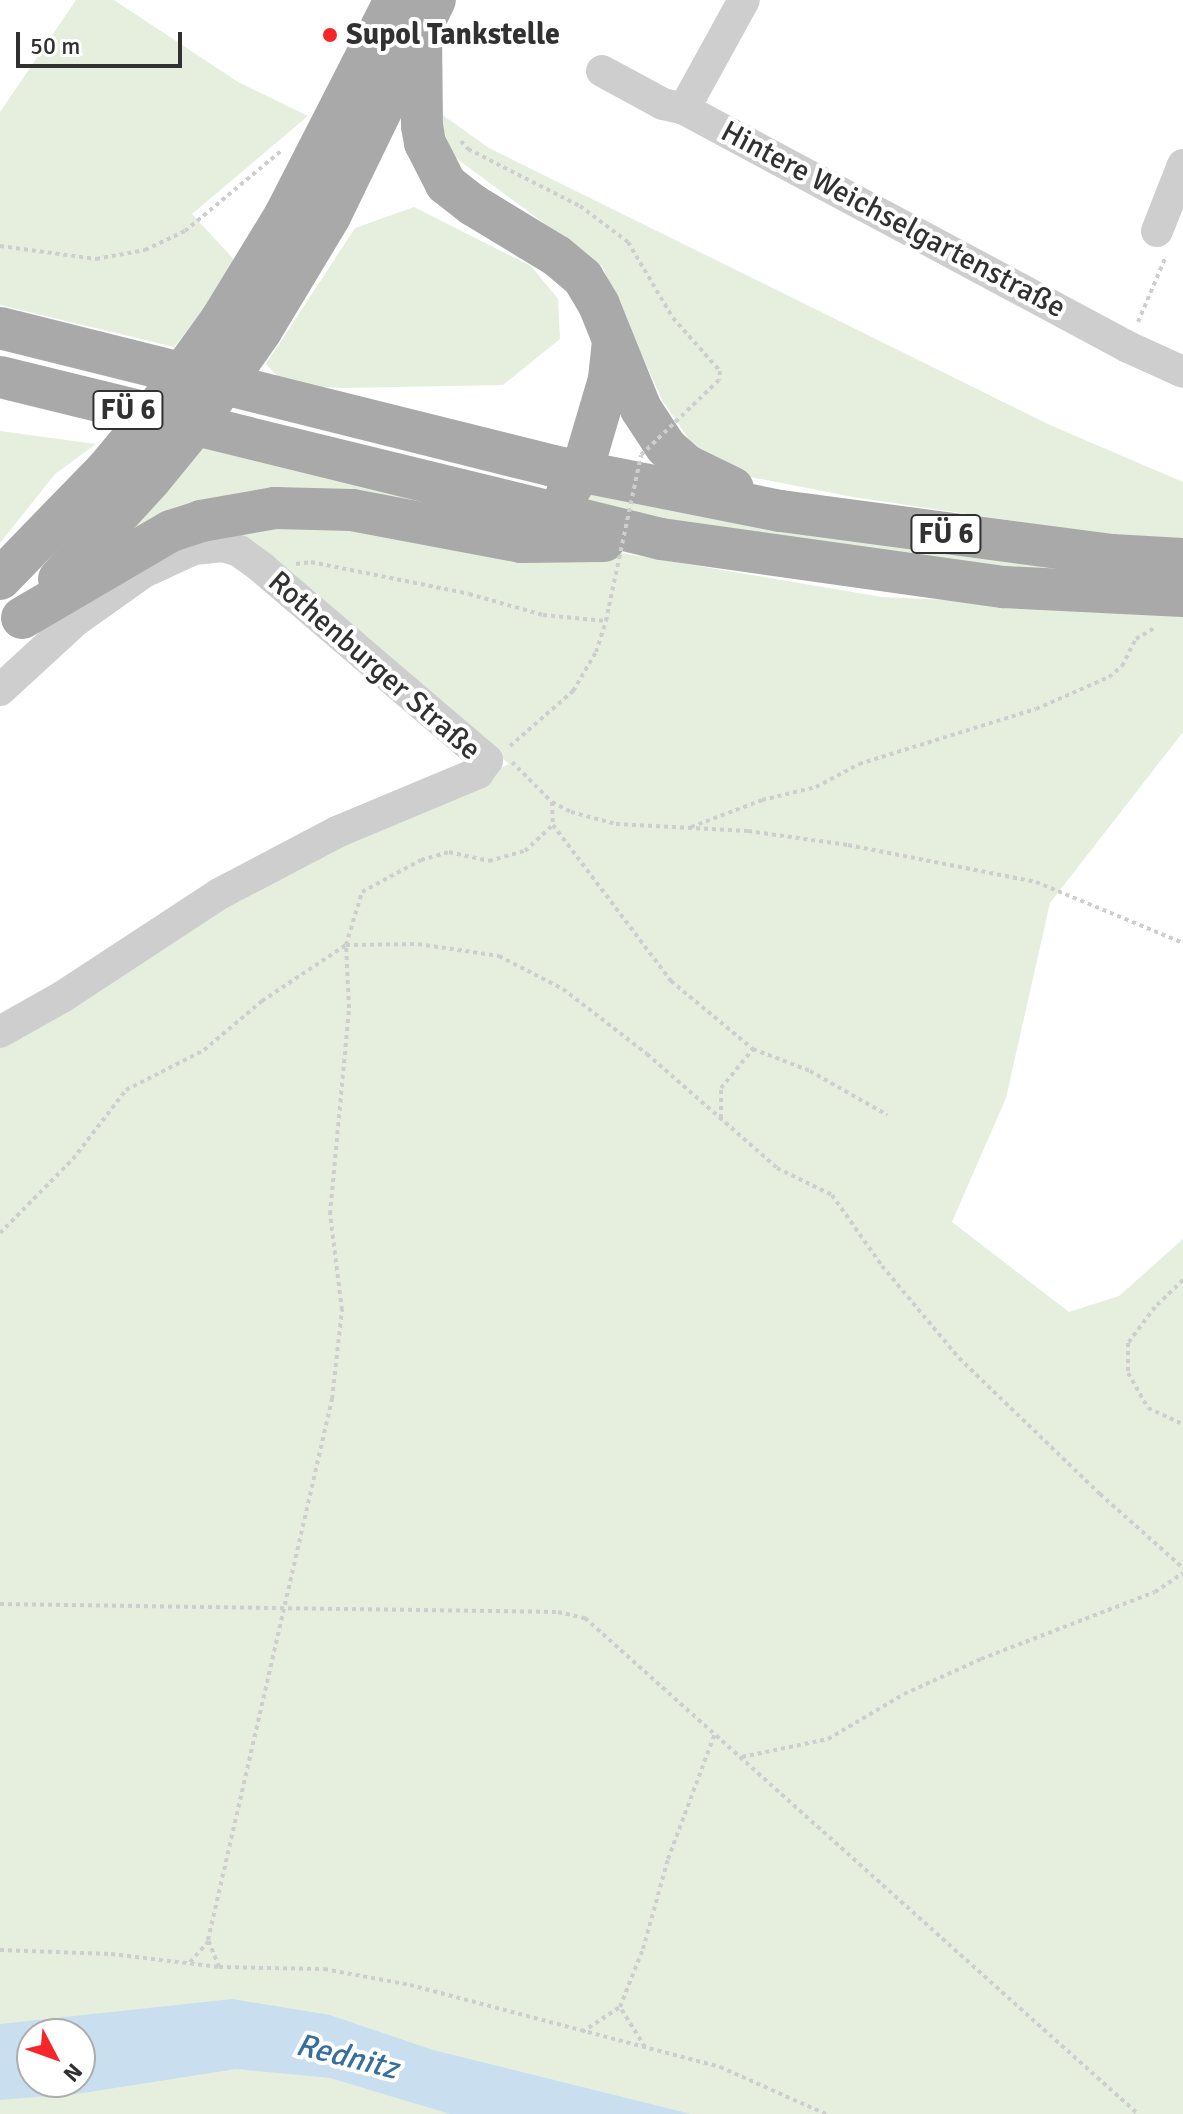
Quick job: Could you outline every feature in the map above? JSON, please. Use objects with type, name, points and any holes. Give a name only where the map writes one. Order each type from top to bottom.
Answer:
[{"type":"main road","points":[[0,579],[107,469],[152,415],[221,320],[285,215],[395,0]]},
{"type":"main road","points":[[11,627],[150,480],[204,414],[261,331],[330,216],[428,16]]},
{"type":"main road","points":[[428,16],[423,134],[446,184],[473,205],[538,242],[570,265],[594,294],[641,409],[666,447],[686,465],[781,511]]},
{"type":"main road","name":"FÜ 6","points":[[0,328],[582,471],[781,511],[1112,555],[1183,559]]},
{"type":"main road","points":[[552,513],[582,471],[609,379],[613,343]]},
{"type":"main road","name":"FÜ 6","points":[[0,377],[661,539],[1004,587],[1104,595],[1183,596]]},
{"type":"main road","points":[[11,627],[171,531],[201,521],[275,508],[352,510],[521,542],[661,539]]},
{"type":"street","points":[[684,109],[744,0]]},
{"type":"street","name":"Hintere Weichselgartenstraße","points":[[602,71],[663,104],[684,109],[1128,347],[1183,372]]},
{"type":"street","points":[[1157,231],[1183,165]]},
{"type":"street","name":"Rothenburger Straße","points":[[0,690],[113,593],[177,556],[194,549],[223,546],[239,551],[262,568],[494,756],[478,773],[337,832],[219,894],[62,997],[0,1032]]},
{"type":"path","points":[[460,139],[468,149],[580,206],[628,242],[673,318],[720,371],[719,380],[641,455],[606,621],[596,652],[573,691],[540,723],[494,756],[552,802],[571,812],[616,824],[748,831],[848,845],[1036,882],[1183,943]]},
{"type":"path","points":[[0,246],[96,259],[145,250],[185,231],[290,142]]},
{"type":"path","points":[[1128,347],[1172,242],[1157,231]]},
{"type":"path","points":[[262,568],[311,562],[469,594],[543,615],[606,621]]},
{"type":"path","points":[[685,828],[762,800],[816,787],[859,764],[1036,709],[1109,677],[1122,666],[1136,639]]},
{"type":"path","points":[[552,802],[553,825],[671,981],[753,1049],[810,1071],[887,1115]]},
{"type":"path","points":[[190,1962],[209,1941],[332,1399],[342,1310],[330,1214],[349,1008],[346,945],[362,892],[421,860],[449,852],[489,861],[525,851],[553,825]]},
{"type":"path","points":[[0,1233],[73,1159],[126,1090],[204,1050],[262,1001],[346,945],[418,944],[499,956],[563,989],[647,1054],[777,1168],[832,1195],[882,1266],[959,1358],[1183,1571],[1155,1592],[981,1659],[904,1694],[828,1739],[742,1757]]},
{"type":"path","points":[[721,1118],[721,1088],[753,1049]]},
{"type":"path","points":[[1183,1280],[1155,1307],[1128,1343],[1128,1373],[1148,1408],[1183,1424]]},
{"type":"path","points":[[0,1604],[568,1613],[585,1618],[1138,2114]]},
{"type":"path","points":[[580,2033],[620,2007],[643,1949],[668,1859],[715,1733]]},
{"type":"path","points":[[209,1941],[219,1967]]},
{"type":"path","points":[[0,1950],[111,1954],[219,1967],[324,1969],[410,1985],[580,2033],[720,2067],[826,2114]]},
{"type":"path","points":[[620,2007],[645,2047]]},
{"type":"green space","points":[[76,0],[114,0],[238,82],[308,116],[192,214],[239,265],[174,347],[0,305],[0,112]]},
{"type":"green space","points":[[437,111],[489,148],[1050,425],[1183,482],[1183,546],[853,497],[750,477],[701,457],[662,400],[602,266],[453,156]]},
{"type":"green space","points":[[414,207],[531,266],[558,299],[560,339],[503,385],[343,388],[303,386],[279,378],[266,364],[355,228]]},
{"type":"green space","points":[[0,431],[96,444],[55,474],[0,543]]},
{"type":"green space","points":[[203,447],[539,527],[356,503],[100,561]]},
{"type":"green space","points":[[576,491],[1147,569],[1020,575],[585,509]]},
{"type":"green space","points":[[248,520],[615,552],[882,597],[1183,611],[1183,732],[1050,903],[1006,1098],[952,1222],[1069,1312],[1119,1296],[1183,1239],[1183,2114],[0,2114],[0,1039],[213,914],[373,826],[509,764],[244,541],[223,538]]},
{"type":"water","name":"Rednitz","points":[[232,1999],[330,2015],[433,2050],[691,2114],[450,2114],[330,2078],[236,2069],[96,2091],[96,2018],[56,2018]]},
{"type":"water","points":[[16,2022],[16,2098],[24,2098],[0,2100],[0,2024]]},
{"type":"place","name":"Supol Tankstelle","points":[[330,35]]}]
